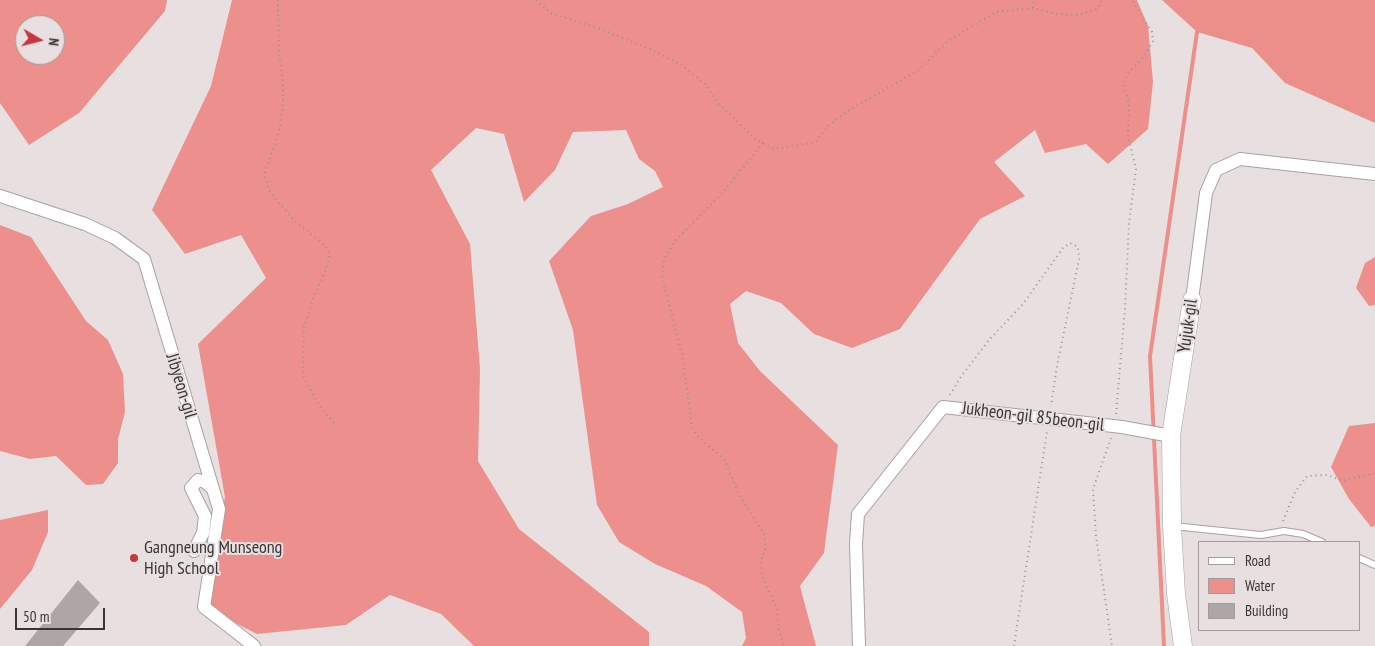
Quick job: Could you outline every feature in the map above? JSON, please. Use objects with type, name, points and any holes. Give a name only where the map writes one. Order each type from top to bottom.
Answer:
[{"type":"street","name":"Yujuk-gil","points":[[1183,646],[1176,594],[1164,435],[1192,300],[1206,193],[1216,170],[1240,159],[1375,174]]},
{"type":"street","name":"Jibyeon-gil","points":[[0,196],[92,228],[115,238],[144,259],[219,509],[204,607],[254,646]]},
{"type":"street","name":"Jukheon-gil 85beon-gil","points":[[858,646],[856,544],[858,514],[943,407],[1049,418],[1164,435]]},
{"type":"street","points":[[194,551],[203,533],[205,516],[191,488],[198,480],[205,482],[212,488]]},
{"type":"lane","points":[[1172,525],[1261,535],[1284,531],[1294,532],[1320,541]]},
{"type":"lane","points":[[1360,558],[1375,565]]},
{"type":"path","points":[[278,0],[283,106],[279,132],[264,175],[270,192],[293,219],[324,246],[330,256],[304,326],[302,376],[320,407],[334,422]]},
{"type":"path","points":[[536,0],[551,13],[598,28],[648,48],[682,66],[706,85],[719,104],[755,139],[774,149],[816,142],[828,126],[849,110],[919,70],[948,41],[996,12],[1033,8],[1055,14],[1077,15],[1098,9],[1101,3],[1100,0]]},
{"type":"path","points":[[1033,8],[1034,0]]},
{"type":"path","points":[[1112,646],[1096,536],[1093,489],[1118,427],[1129,223],[1136,170],[1128,136],[1129,104],[1123,82],[1127,74],[1143,58],[1153,41],[1152,32],[1132,0]]},
{"type":"path","points":[[763,143],[725,190],[674,242],[664,260],[662,277],[682,354],[692,425],[696,435],[724,458],[739,494],[764,534],[766,546],[760,564],[764,581],[777,608],[779,631],[784,646]]},
{"type":"path","points":[[943,407],[960,378],[989,340],[1023,304],[1063,248],[1070,243],[1078,247],[1079,259],[1057,366],[1014,646]]},
{"type":"path","points":[[1270,533],[1283,521],[1295,492],[1307,476],[1328,475],[1343,481],[1375,473]]},
{"type":"shaded area","points":[[0,0],[167,0],[165,11],[79,113],[29,145],[0,103]]},
{"type":"shaded area","points":[[232,0],[1137,0],[1148,26],[1153,82],[1148,129],[1108,164],[1086,144],[1045,153],[1035,130],[994,162],[1025,196],[980,219],[900,329],[852,348],[814,334],[781,303],[746,291],[730,304],[738,343],[760,371],[838,445],[824,553],[800,586],[816,646],[742,646],[746,638],[742,612],[706,586],[655,564],[619,542],[597,505],[573,330],[549,261],[591,216],[628,204],[663,187],[655,171],[639,159],[626,130],[573,132],[555,170],[524,202],[504,134],[476,128],[431,170],[470,244],[480,369],[478,461],[519,529],[649,632],[649,646],[474,646],[441,614],[390,595],[346,625],[257,634],[204,607],[225,497],[198,344],[266,278],[241,235],[185,254],[152,210],[211,86]]},
{"type":"shaded area","points":[[0,225],[31,237],[86,321],[108,340],[123,374],[125,412],[118,439],[118,463],[103,484],[86,485],[56,456],[30,459],[0,451]]},
{"type":"shaded area","points":[[1375,257],[1375,305],[1369,306],[1356,288],[1365,263]]},
{"type":"shaded area","points":[[1375,423],[1375,526],[1371,527],[1349,499],[1331,467],[1349,426]]},
{"type":"shaded area","points":[[48,510],[48,532],[32,570],[0,609],[0,520]]},
{"type":"water","points":[[1162,0],[1375,0],[1375,123],[1285,83],[1252,48],[1197,32]]},
{"type":"building","points":[[78,580],[100,603],[63,646],[25,646]]},
{"type":"waterway","points":[[1164,646],[1150,356],[1197,32]]},
{"type":"place","name":"Gangneung Munseong High School","points":[[134,558]]}]
